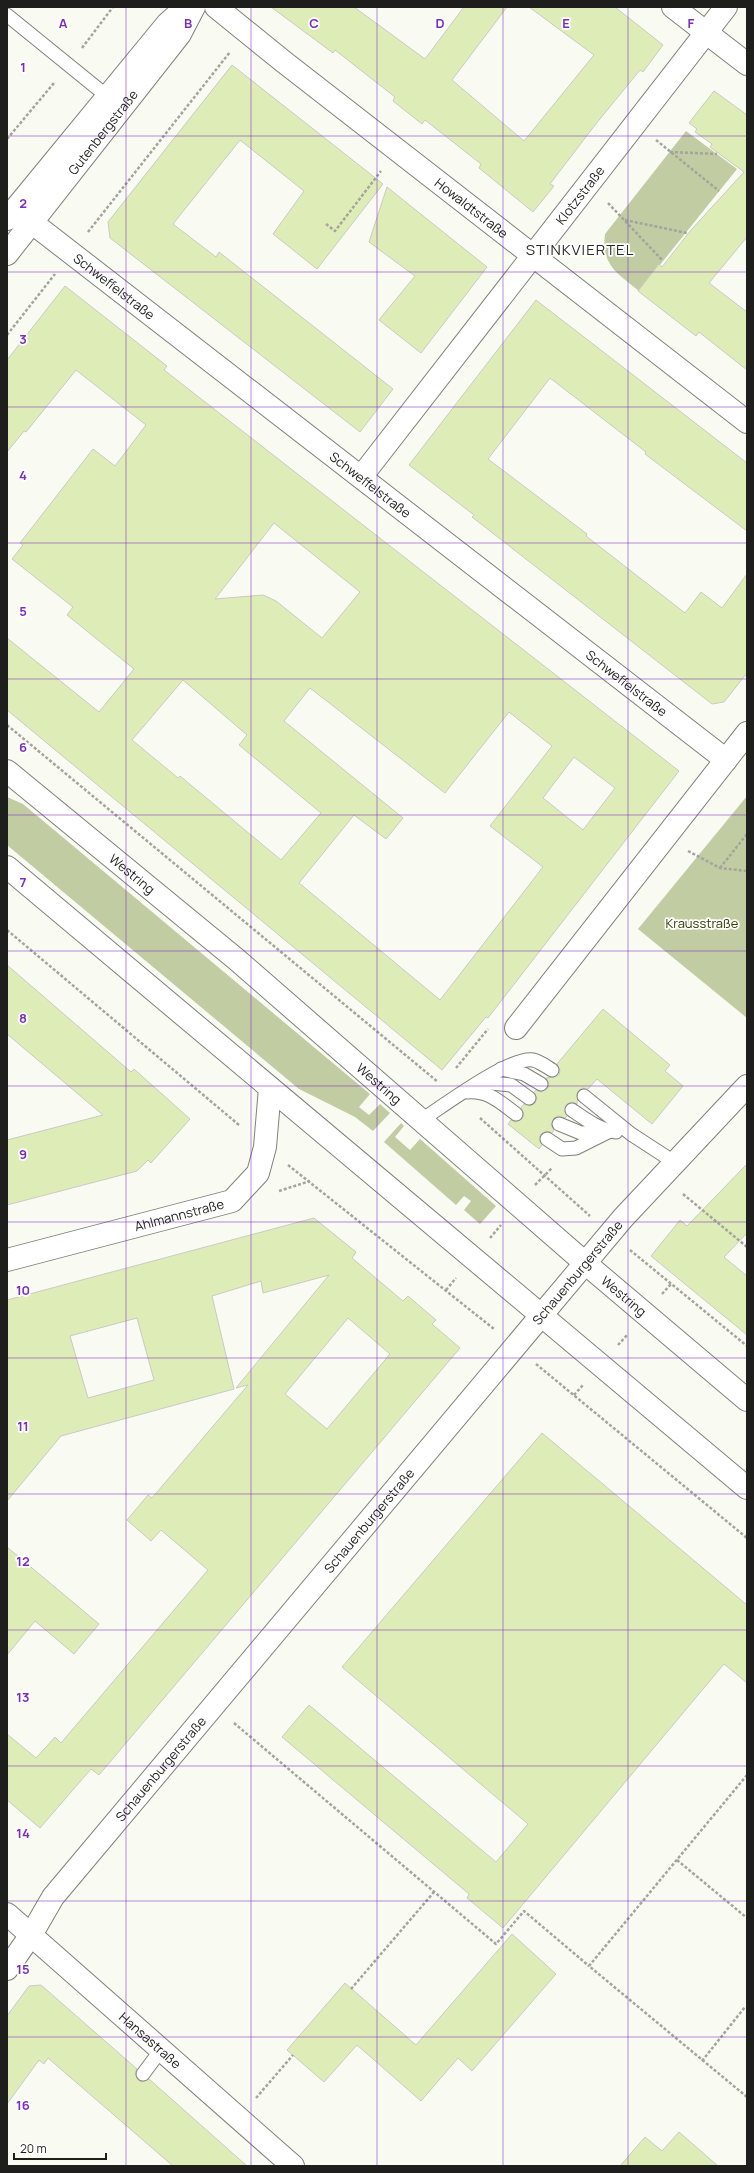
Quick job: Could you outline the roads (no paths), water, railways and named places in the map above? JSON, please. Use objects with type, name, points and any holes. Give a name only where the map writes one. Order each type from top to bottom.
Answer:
[{"type":"street","name":"Gutenbergstraße","points":[[11,214],[167,24],[186,7]]},
{"type":"street","name":"Gutenbergstraße","points":[[7,254],[180,34],[194,7]]},
{"type":"street","name":"Howaldtstraße","points":[[216,7],[245,32],[747,422]]},
{"type":"street","points":[[673,7],[747,64]]},
{"type":"street","name":"Klotzstraße","points":[[361,477],[726,7]]},
{"type":"street","name":"Schweffelstraße","points":[[11,214],[32,222],[71,254],[726,760]]},
{"type":"street","points":[[516,1028],[747,734]]},
{"type":"street","name":"Westring","points":[[7,771],[236,959],[584,1263],[747,1400]]},
{"type":"street","points":[[7,867],[747,1488]]},
{"type":"street","name":"Schauenburgerstraße","points":[[7,1969],[31,1935],[53,1897],[584,1263],[668,1168],[747,1086]]},
{"type":"street","name":"Ahlmannstraße","points":[[7,1260],[232,1201],[258,1173],[265,1147],[270,1088]]},
{"type":"street","name":"Hansastraße","points":[[7,1914],[293,2166]]},
{"type":"lane","points":[[7,14],[108,97]]},
{"type":"lane","points":[[420,1121],[501,1069],[519,1061],[534,1060],[552,1070]]},
{"type":"lane","points":[[501,1069],[524,1074],[541,1084]]},
{"type":"lane","points":[[481,1082],[511,1085],[529,1098]]},
{"type":"lane","points":[[462,1095],[477,1091],[489,1093],[516,1114]]},
{"type":"lane","points":[[584,1096],[632,1134],[668,1168]]},
{"type":"lane","points":[[572,1110],[588,1121],[610,1131]]},
{"type":"lane","points":[[559,1124],[581,1133],[610,1131],[632,1134]]},
{"type":"lane","points":[[547,1139],[562,1149],[576,1148],[610,1131]]},
{"type":"lane","points":[[143,2074],[161,2050]]},
{"type":"district","name":"STINKVIERTEL","points":[[580,249]]},
{"type":"park label","name":"Krausstraße","points":[[702,923]]}]
